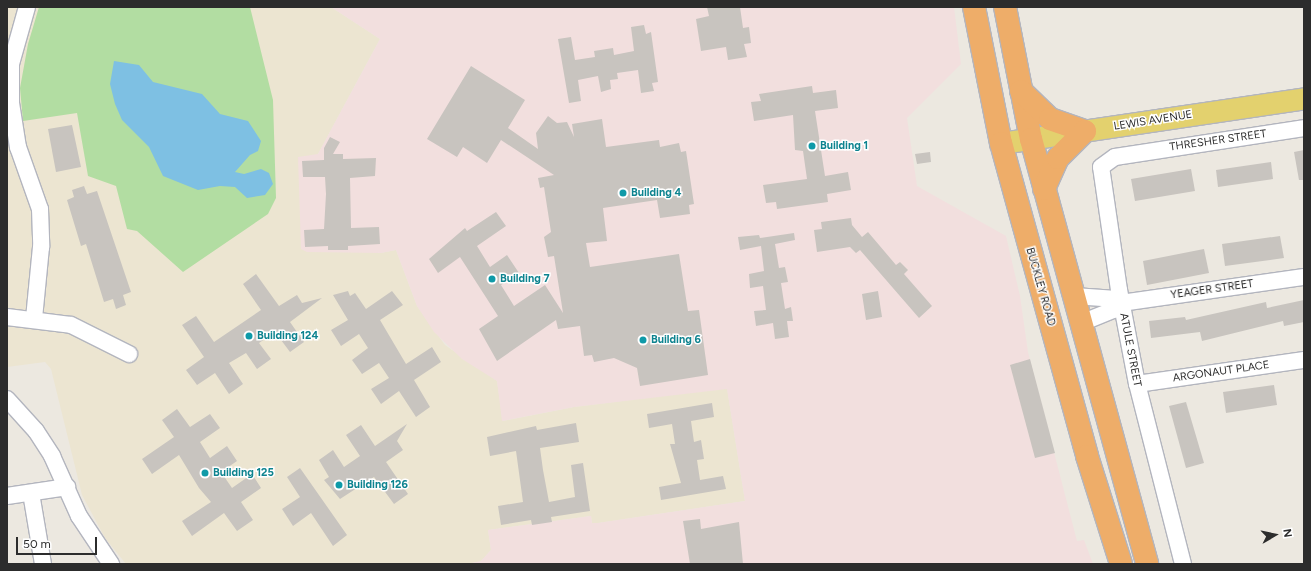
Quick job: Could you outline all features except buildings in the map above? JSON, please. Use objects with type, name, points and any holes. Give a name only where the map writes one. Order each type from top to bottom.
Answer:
[{"type":"highway","name":"BUCKLEY ROAD","points":[[974,7],[1001,144],[1087,456],[1121,564]]},
{"type":"highway","points":[[1005,7],[1030,139],[1147,564]]},
{"type":"highway","points":[[1020,90],[1050,119],[1085,131],[1058,158],[1044,189]]},
{"type":"main road","name":"LEWIS AVENUE","points":[[1001,144],[1304,98]]},
{"type":"street","points":[[27,7],[11,64],[12,103],[18,147],[40,210],[41,247],[34,319]]},
{"type":"street","name":"THRESHER STREET","points":[[1132,154],[1304,128]]},
{"type":"street","name":"ATULE STREET","points":[[1132,154],[1104,162],[1100,175],[1121,303],[1137,384],[1183,564]]},
{"type":"street","name":"YEAGER STREET","points":[[1121,303],[1304,277]]},
{"type":"street","points":[[1074,296],[1113,299],[1121,303],[1113,310],[1081,323]]},
{"type":"street","points":[[7,317],[34,319],[71,325],[129,354]]},
{"type":"street","name":"ARGONAUT PLACE","points":[[1137,384],[1304,360]]},
{"type":"street","points":[[7,399],[36,431],[67,487],[79,516],[111,564]]},
{"type":"street","points":[[7,496],[67,487]]},
{"type":"street","points":[[31,492],[43,564]]},
{"type":"shaded area","points":[[7,7],[331,7],[380,39],[318,154],[381,253],[396,250],[417,306],[445,345],[497,381],[503,421],[574,407],[727,388],[745,501],[598,523],[592,523],[591,516],[488,530],[491,550],[481,561],[468,564],[126,564],[105,538],[82,495],[51,369],[45,362],[7,367]]},
{"type":"shaded area","points":[[331,7],[954,7],[961,64],[907,118],[917,186],[1006,236],[1020,296],[1028,352],[1077,541],[1084,540],[1093,564],[468,564],[481,561],[491,550],[488,530],[591,516],[592,523],[598,523],[745,501],[727,389],[574,407],[502,421],[497,381],[462,359],[434,332],[417,306],[396,250],[381,253],[307,252],[301,249],[298,157],[318,154],[380,39]]},
{"type":"green space","points":[[39,7],[250,7],[273,100],[276,198],[268,214],[183,272],[137,231],[127,229],[116,186],[88,176],[77,113],[23,121],[20,88],[28,44]]},
{"type":"water","points":[[114,61],[139,65],[153,82],[202,94],[220,114],[248,121],[261,141],[258,151],[250,155],[235,172],[244,174],[261,169],[269,173],[273,184],[265,195],[247,198],[235,187],[220,186],[198,190],[163,176],[149,147],[122,120],[115,104],[110,84]]},
{"type":"place","name":"Building 1","points":[[812,146]]},
{"type":"place","name":"Building 4","points":[[623,193]]},
{"type":"place","name":"Building 7","points":[[492,279]]},
{"type":"place","name":"Building 124","points":[[249,336]]},
{"type":"place","name":"Building 6","points":[[643,340]]},
{"type":"place","name":"Building 125","points":[[205,473]]},
{"type":"place","name":"Building 126","points":[[339,485]]}]
